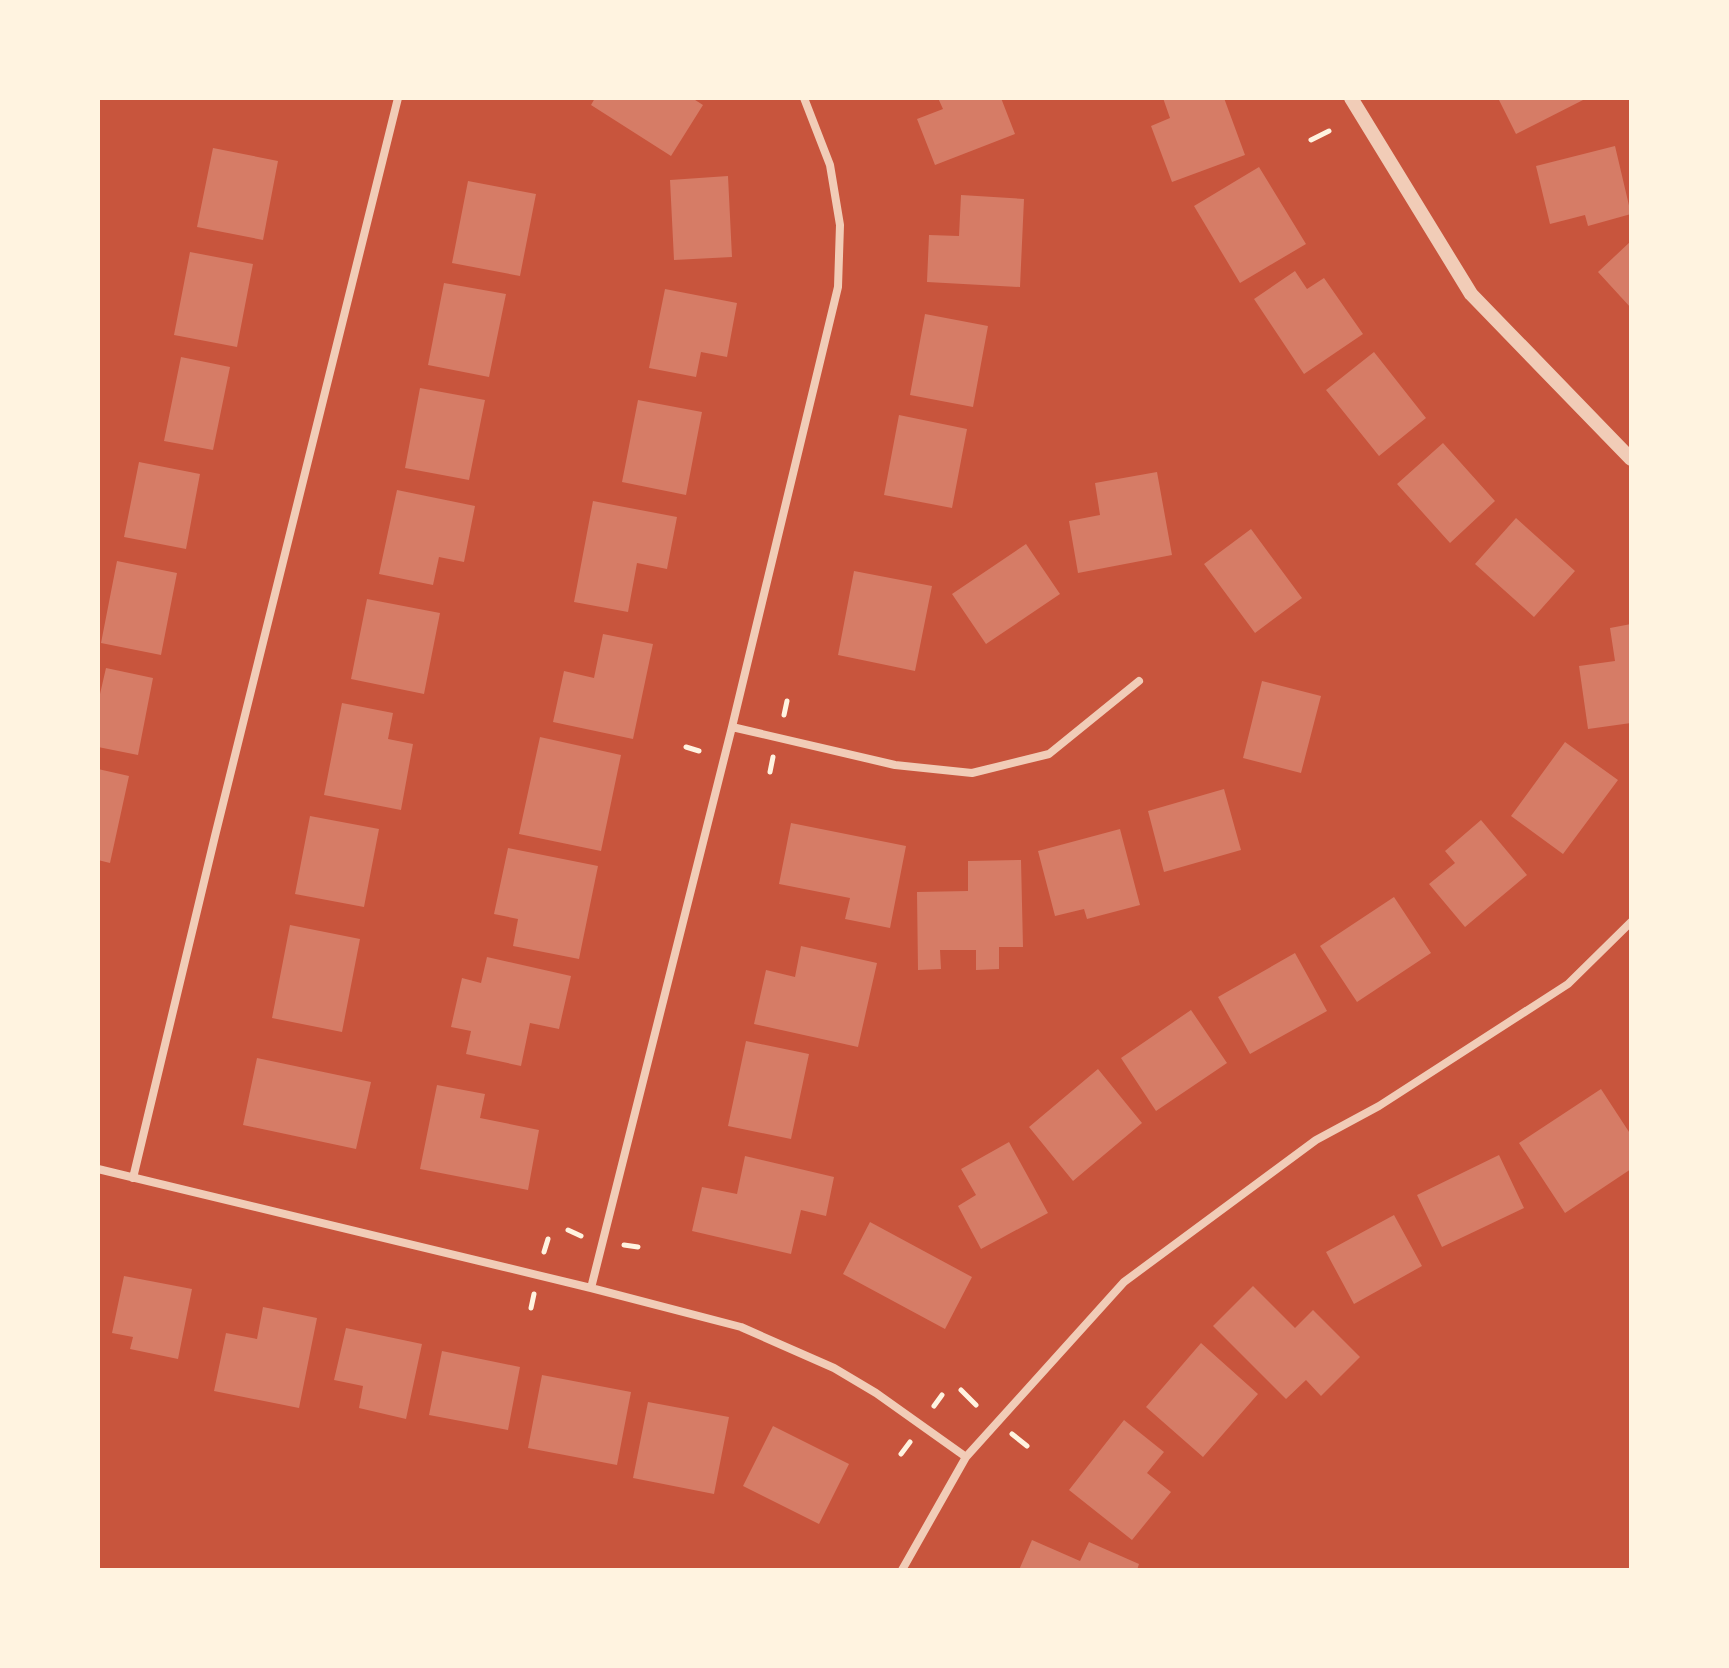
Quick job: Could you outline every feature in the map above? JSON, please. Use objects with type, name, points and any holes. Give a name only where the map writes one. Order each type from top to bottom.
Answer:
[{"type":"street","points":[[133,1178],[398,98]]},
{"type":"street","points":[[591,1288],[732,727],[838,287],[840,225],[830,165],[804,98]]},
{"type":"street","points":[[1351,98],[1471,294],[1631,459]]},
{"type":"street","points":[[732,727],[895,765],[972,773],[1049,754],[1139,681]]},
{"type":"street","points":[[902,1570],[966,1457],[1124,1282],[1316,1140],[1379,1106],[1568,984],[1631,922]]},
{"type":"street","points":[[98,1169],[741,1327],[834,1368],[876,1393],[966,1457]]},
{"type":"path","points":[[1311,140],[1329,131]]},
{"type":"path","points":[[784,715],[787,701]]},
{"type":"path","points":[[686,747],[699,751]]},
{"type":"path","points":[[770,772],[773,757]]},
{"type":"path","points":[[568,1230],[581,1236]]},
{"type":"path","points":[[544,1252],[548,1239]]},
{"type":"path","points":[[624,1245],[638,1247]]},
{"type":"path","points":[[531,1308],[534,1294]]},
{"type":"path","points":[[961,1390],[976,1405]]},
{"type":"path","points":[[934,1406],[942,1395]]},
{"type":"path","points":[[1010,1433],[1027,1446]]},
{"type":"path","points":[[901,1454],[911,1441]]},
{"type":"building","points":[[595,98],[692,98],[703,105],[671,156],[591,105]]},
{"type":"building","points":[[938,98],[1001,98],[1015,134],[935,165],[917,119],[943,109]]},
{"type":"building","points":[[1163,98],[1224,98],[1245,155],[1172,182],[1151,126],[1170,118]]},
{"type":"building","points":[[1498,98],[1587,98],[1516,134]]},
{"type":"building","points":[[1615,146],[1631,214],[1588,226],[1585,215],[1550,224],[1536,166]]},
{"type":"building","points":[[213,148],[278,161],[263,240],[197,227]]},
{"type":"building","points":[[1259,167],[1306,244],[1240,283],[1194,206]]},
{"type":"building","points":[[728,176],[732,257],[674,260],[670,180]]},
{"type":"building","points":[[468,181],[536,194],[520,276],[452,263]]},
{"type":"building","points":[[961,195],[1024,199],[1020,287],[927,282],[929,235],[959,236]]},
{"type":"building","points":[[1631,241],[1631,308],[1598,272]]},
{"type":"building","points":[[190,252],[253,264],[237,347],[174,335]]},
{"type":"building","points":[[1295,271],[1307,289],[1324,278],[1363,334],[1304,374],[1254,299]]},
{"type":"building","points":[[444,283],[506,294],[489,377],[428,365]]},
{"type":"building","points":[[665,289],[737,303],[727,357],[701,352],[696,377],[649,368]]},
{"type":"building","points":[[925,314],[988,326],[973,407],[910,395]]},
{"type":"building","points":[[1374,352],[1426,418],[1379,456],[1326,390]]},
{"type":"building","points":[[181,357],[230,367],[213,450],[164,441]]},
{"type":"building","points":[[420,388],[485,400],[469,480],[405,468]]},
{"type":"building","points":[[638,400],[702,412],[686,495],[622,482]]},
{"type":"building","points":[[899,415],[967,429],[952,508],[884,495]]},
{"type":"building","points":[[1443,443],[1495,501],[1450,543],[1397,484]]},
{"type":"building","points":[[139,462],[200,474],[186,549],[124,537]]},
{"type":"building","points":[[1157,472],[1172,555],[1078,573],[1069,521],[1100,515],[1095,483]]},
{"type":"building","points":[[397,490],[475,506],[464,562],[439,557],[433,585],[379,574]]},
{"type":"building","points":[[593,501],[677,517],[667,569],[637,563],[628,612],[574,602]]},
{"type":"building","points":[[1516,518],[1575,571],[1534,617],[1475,564]]},
{"type":"building","points":[[1251,529],[1302,598],[1255,633],[1204,564]]},
{"type":"building","points":[[1026,544],[1060,594],[986,644],[952,594]]},
{"type":"building","points":[[117,561],[177,573],[161,655],[101,643]]},
{"type":"building","points":[[854,571],[932,586],[915,671],[838,655]]},
{"type":"building","points":[[367,599],[440,613],[424,694],[351,679]]},
{"type":"building","points":[[1631,624],[1631,723],[1588,729],[1579,666],[1615,661],[1610,628]]},
{"type":"building","points":[[603,634],[653,644],[633,739],[553,722],[564,671],[594,678]]},
{"type":"building","points":[[106,668],[153,678],[138,755],[98,747],[98,694]]},
{"type":"building","points":[[1262,681],[1321,696],[1301,773],[1243,758]]},
{"type":"building","points":[[342,703],[393,713],[388,739],[413,744],[401,810],[324,795]]},
{"type":"building","points":[[540,737],[621,755],[601,851],[519,834]]},
{"type":"building","points":[[1565,742],[1618,780],[1563,854],[1511,816]]},
{"type":"building","points":[[98,769],[129,776],[110,863],[98,860]]},
{"type":"building","points":[[1224,789],[1241,850],[1164,872],[1148,811]]},
{"type":"building","points":[[310,816],[379,829],[364,907],[295,894]]},
{"type":"building","points":[[1481,820],[1527,875],[1465,927],[1429,884],[1455,863],[1445,851]]},
{"type":"building","points":[[791,823],[906,846],[890,928],[845,919],[850,898],[779,884]]},
{"type":"building","points":[[1120,829],[1140,905],[1087,919],[1084,909],[1055,916],[1038,851]]},
{"type":"building","points":[[508,848],[598,866],[579,959],[513,946],[518,919],[494,914]]},
{"type":"building","points":[[1021,860],[1023,947],[999,947],[999,969],[976,970],[976,950],[940,950],[941,969],[918,970],[917,892],[968,891],[968,861]]},
{"type":"building","points":[[1394,897],[1431,953],[1357,1002],[1320,946]]},
{"type":"building","points":[[290,925],[360,939],[342,1032],[272,1018]]},
{"type":"building","points":[[801,946],[877,963],[858,1047],[754,1024],[766,970],[795,977]]},
{"type":"building","points":[[1295,953],[1327,1011],[1250,1054],[1218,997]]},
{"type":"building","points":[[487,957],[571,976],[559,1029],[530,1023],[521,1066],[466,1054],[471,1031],[451,1027],[462,978],[481,983]]},
{"type":"building","points":[[1191,1010],[1227,1063],[1156,1111],[1121,1058]]},
{"type":"building","points":[[746,1041],[809,1054],[791,1139],[728,1126]]},
{"type":"building","points":[[257,1058],[371,1082],[356,1149],[243,1125]]},
{"type":"building","points":[[1098,1069],[1142,1123],[1073,1181],[1029,1127]]},
{"type":"building","points":[[437,1085],[485,1094],[480,1118],[539,1130],[528,1190],[420,1169]]},
{"type":"building","points":[[1601,1089],[1631,1135],[1631,1169],[1565,1213],[1519,1143]]},
{"type":"building","points":[[1009,1142],[1048,1213],[981,1249],[958,1206],[976,1195],[961,1169]]},
{"type":"building","points":[[1499,1155],[1524,1208],[1442,1247],[1417,1195]]},
{"type":"building","points":[[745,1156],[834,1177],[826,1216],[801,1210],[791,1254],[692,1231],[702,1187],[737,1194]]},
{"type":"building","points":[[1394,1215],[1422,1266],[1354,1304],[1326,1252]]},
{"type":"building","points":[[870,1222],[972,1277],[945,1329],[843,1274]]},
{"type":"building","points":[[124,1276],[192,1289],[178,1359],[130,1349],[133,1337],[112,1333]]},
{"type":"building","points":[[1253,1286],[1295,1328],[1313,1310],[1360,1357],[1321,1396],[1306,1380],[1286,1399],[1213,1326]]},
{"type":"building","points":[[263,1307],[317,1318],[299,1408],[214,1391],[226,1333],[257,1339]]},
{"type":"building","points":[[346,1328],[422,1344],[406,1419],[359,1408],[363,1386],[334,1380]]},
{"type":"building","points":[[1201,1343],[1258,1394],[1203,1457],[1146,1407]]},
{"type":"building","points":[[442,1351],[520,1367],[508,1430],[429,1415]]},
{"type":"building","points":[[542,1375],[631,1392],[617,1465],[528,1448]]},
{"type":"building","points":[[648,1402],[729,1417],[714,1494],[633,1478]]},
{"type":"building","points":[[1124,1420],[1164,1452],[1147,1473],[1171,1492],[1132,1540],[1069,1490]]},
{"type":"building","points":[[773,1426],[849,1464],[819,1524],[743,1486]]},
{"type":"building","points":[[1032,1540],[1080,1561],[1089,1542],[1139,1564],[1137,1570],[1019,1570]]}]
